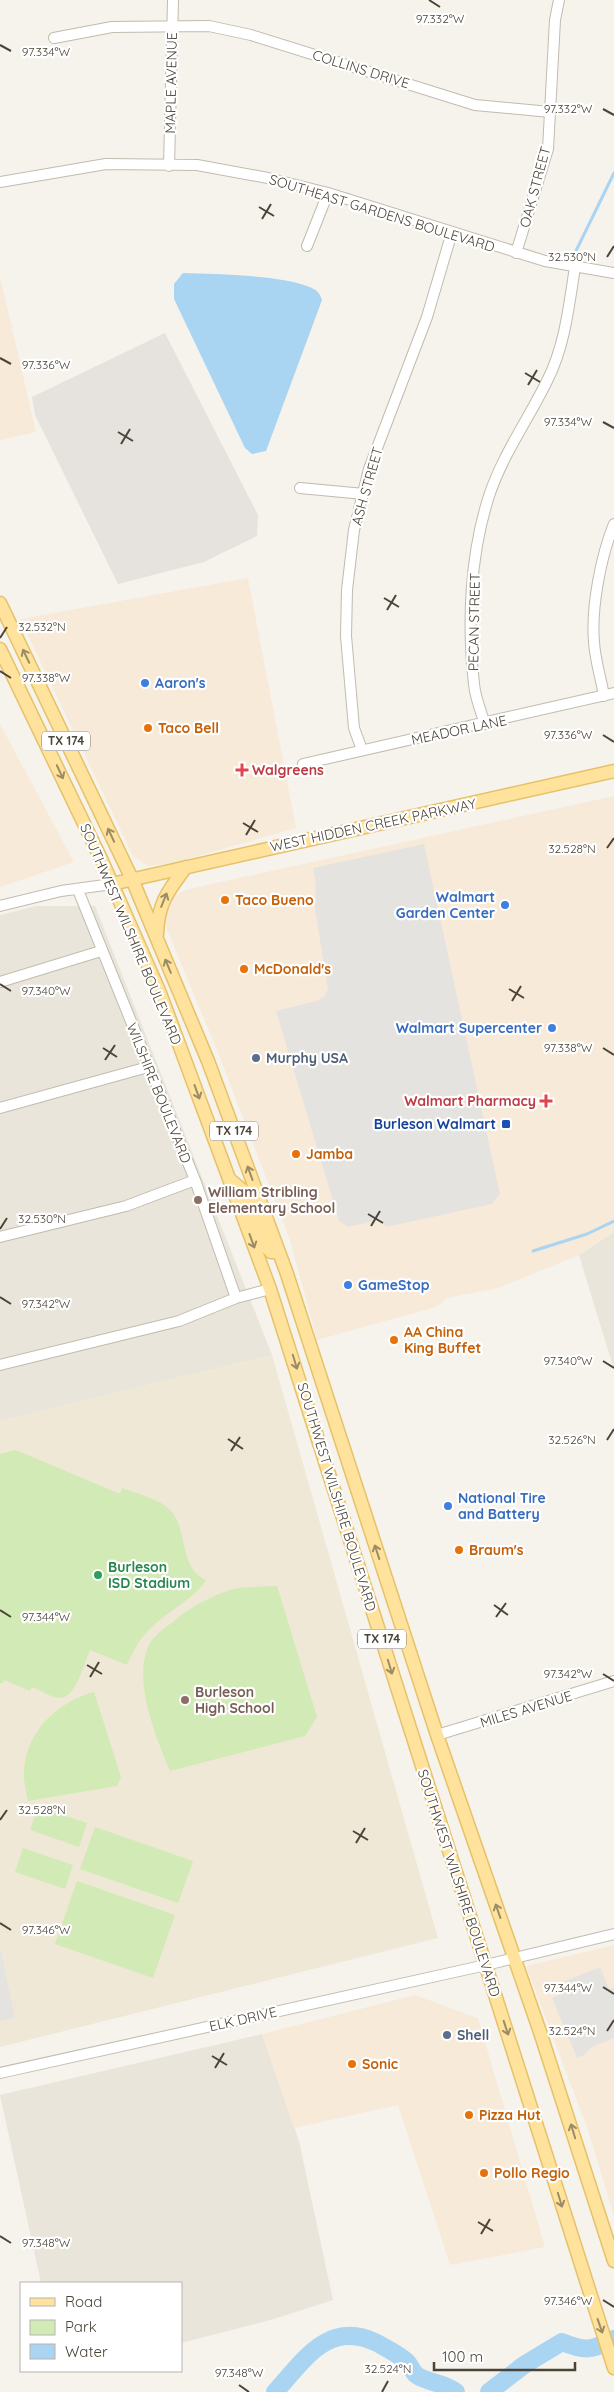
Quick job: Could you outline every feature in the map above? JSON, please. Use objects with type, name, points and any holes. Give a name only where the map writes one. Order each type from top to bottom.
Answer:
[{"type":"main road","name":"SOUTHWEST WILSHIRE BOULEVARD","points":[[0,602],[132,879],[208,1060],[279,1252],[437,1736],[564,2101],[614,2261]]},
{"type":"main road","name":"SOUTHWEST WILSHIRE BOULEVARD","points":[[0,649],[112,884],[160,993],[270,1289],[614,2368]]},
{"type":"main road","name":"WEST HIDDEN CREEK PARKWAY","points":[[112,884],[614,771]]},
{"type":"main road","points":[[157,939],[158,919],[163,898],[186,867]]},
{"type":"main road","points":[[229,1179],[246,1193],[265,1246],[271,1252],[279,1252]]},
{"type":"main road","points":[[324,1454],[343,1447]]},
{"type":"street","name":"MAPLE AVENUE","points":[[169,166],[173,0]]},
{"type":"street","name":"OAK STREET","points":[[516,253],[548,149],[554,20],[559,0]]},
{"type":"street","name":"COLLINS DRIVE","points":[[54,38],[112,27],[209,26],[251,35],[475,105],[550,112]]},
{"type":"street","name":"SOUTHEAST GARDENS BOULEVARD","points":[[0,182],[106,164],[197,165],[228,170],[328,193],[516,253],[575,267],[614,272]]},
{"type":"street","points":[[307,246],[328,193]]},
{"type":"street","name":"ASH STREET","points":[[362,750],[354,728],[346,636],[347,590],[354,530],[369,469],[427,317],[452,232]]},
{"type":"street","name":"PECAN STREET","points":[[485,724],[474,686],[471,604],[477,542],[489,496],[508,450],[548,380],[558,353],[566,324],[575,267]]},
{"type":"street","points":[[300,488],[364,494]]},
{"type":"street","points":[[609,695],[594,642],[595,611],[599,583],[608,537],[614,524]]},
{"type":"street","name":"MEADOR LANE","points":[[303,764],[609,695]]},
{"type":"street","points":[[0,906],[61,892],[112,884]]},
{"type":"street","name":"WILSHIRE BOULEVARD","points":[[78,890],[195,1180],[236,1298]]},
{"type":"street","points":[[0,982],[102,952]]},
{"type":"street","points":[[0,1108],[148,1067]]},
{"type":"street","points":[[0,1237],[126,1206],[195,1180]]},
{"type":"street","points":[[0,1365],[179,1321],[236,1298],[270,1289]]},
{"type":"street","name":"MILES AVENUE","points":[[437,1736],[614,1681]]},
{"type":"street","name":"ELK DRIVE","points":[[0,2073],[486,1965],[614,1934]]},
{"type":"shaded area","points":[[0,276],[36,432],[0,440]]},
{"type":"shaded area","points":[[165,333],[258,515],[257,536],[204,562],[118,584],[35,415],[32,397]]},
{"type":"shaded area","points":[[248,578],[296,828],[173,863],[148,866],[133,856],[20,619]]},
{"type":"shaded area","points":[[0,724],[74,862],[0,887]]},
{"type":"shaded area","points":[[614,796],[614,1232],[579,1255],[498,1288],[447,1298],[436,1307],[317,1340],[290,1240],[219,1055],[163,920],[171,898],[183,891],[202,886]]},
{"type":"shaded area","points":[[424,844],[500,1194],[492,1204],[386,1227],[380,1220],[348,1227],[339,1221],[276,1011],[316,1001],[324,997],[328,989],[315,909],[316,884],[313,868]]},
{"type":"shaded area","points":[[36,906],[95,906],[272,1355],[0,1421],[0,915]]},
{"type":"shaded area","points":[[614,1232],[614,1370],[579,1255]]},
{"type":"shaded area","name":"Burleson High School","points":[[272,1355],[438,1938],[0,2047],[0,1421]]},
{"type":"shaded area","points":[[614,1945],[614,2216],[588,2130],[526,1966]]},
{"type":"shaded area","points":[[0,1947],[15,2018],[0,2021]]},
{"type":"shaded area","points":[[600,1967],[609,1989],[614,1988],[614,2038],[592,2047],[584,2055],[577,2058],[552,1998],[559,1995],[555,1985]]},
{"type":"shaded area","points":[[415,1995],[478,2018],[545,2247],[450,2265],[398,2105],[294,2128],[262,2034]]},
{"type":"shaded area","points":[[262,2034],[299,2141],[333,2300],[274,2319],[182,2343],[182,2282],[41,2282],[0,2095]]},
{"type":"green space","name":"Burleson ISD Stadium","points":[[16,1450],[120,1494],[122,1488],[149,1497],[168,1507],[177,1520],[192,1567],[197,1574],[206,1580],[193,1595],[162,1618],[147,1632],[136,1647],[127,1665],[90,1650],[78,1680],[70,1693],[64,1697],[58,1698],[48,1695],[32,1687],[30,1691],[4,1680],[2,1684],[0,1683],[0,1454]]},
{"type":"green space","points":[[277,1586],[317,1717],[305,1736],[170,1771],[158,1742],[144,1690],[143,1673],[145,1657],[150,1643],[158,1634],[182,1615],[214,1596],[239,1588]]},
{"type":"green space","points":[[94,1692],[121,1777],[117,1786],[28,1801],[24,1782],[24,1770],[26,1756],[38,1730],[68,1703]]},
{"type":"green space","points":[[38,1807],[87,1823],[79,1847],[30,1830]]},
{"type":"green space","points":[[95,1827],[193,1861],[178,1903],[80,1869]]},
{"type":"green space","points":[[23,1848],[73,1865],[65,1889],[15,1872]]},
{"type":"green space","points":[[77,1881],[175,1915],[153,1978],[55,1944]]},
{"type":"water","points":[[183,273],[249,276],[285,280],[312,288],[322,300],[266,451],[252,454],[245,448],[174,299],[174,284]]},
{"type":"waterway","points":[[573,257],[614,173]]},
{"type":"waterway","points":[[533,1251],[587,1234],[614,1221]]},
{"type":"waterway","points":[[275,2392],[296,2367],[319,2346],[345,2336],[360,2337],[377,2343],[403,2358],[418,2376],[456,2392]]},
{"type":"waterway","points":[[489,2392],[524,2365],[562,2342],[577,2347],[589,2348],[600,2346],[614,2339]]},
{"type":"place","name":"Aaron's","points":[[145,683]]},
{"type":"place","name":"Taco Bell","points":[[148,728]]},
{"type":"place","name":"Walgreens","points":[[242,770]]},
{"type":"place","name":"Taco Bueno","points":[[225,900]]},
{"type":"place","name":"Walmart Garden Center","points":[[505,905]]},
{"type":"place","name":"McDonald's","points":[[244,969]]},
{"type":"place","name":"Walmart Supercenter","points":[[552,1028]]},
{"type":"place","name":"Murphy USA","points":[[256,1058]]},
{"type":"place","name":"Walmart Pharmacy","points":[[546,1101]]},
{"type":"place","name":"Burleson Walmart","points":[[506,1124]]},
{"type":"place","name":"Jamba","points":[[296,1154]]},
{"type":"place","name":"William Stribling Elementary School","points":[[198,1200]]},
{"type":"place","name":"GameStop","points":[[348,1285]]},
{"type":"place","name":"AA China King Buffet","points":[[394,1340]]},
{"type":"place","name":"National Tire and Battery","points":[[448,1506]]},
{"type":"place","name":"Braum's","points":[[459,1550]]},
{"type":"place","name":"Burleson ISD Stadium","points":[[98,1575]]},
{"type":"place","name":"Burleson High School","points":[[185,1700]]},
{"type":"place","name":"Shell","points":[[447,2035]]},
{"type":"place","name":"Sonic","points":[[352,2064]]},
{"type":"place","name":"Pizza Hut","points":[[469,2115]]},
{"type":"place","name":"Pollo Regio","points":[[484,2173]]}]
